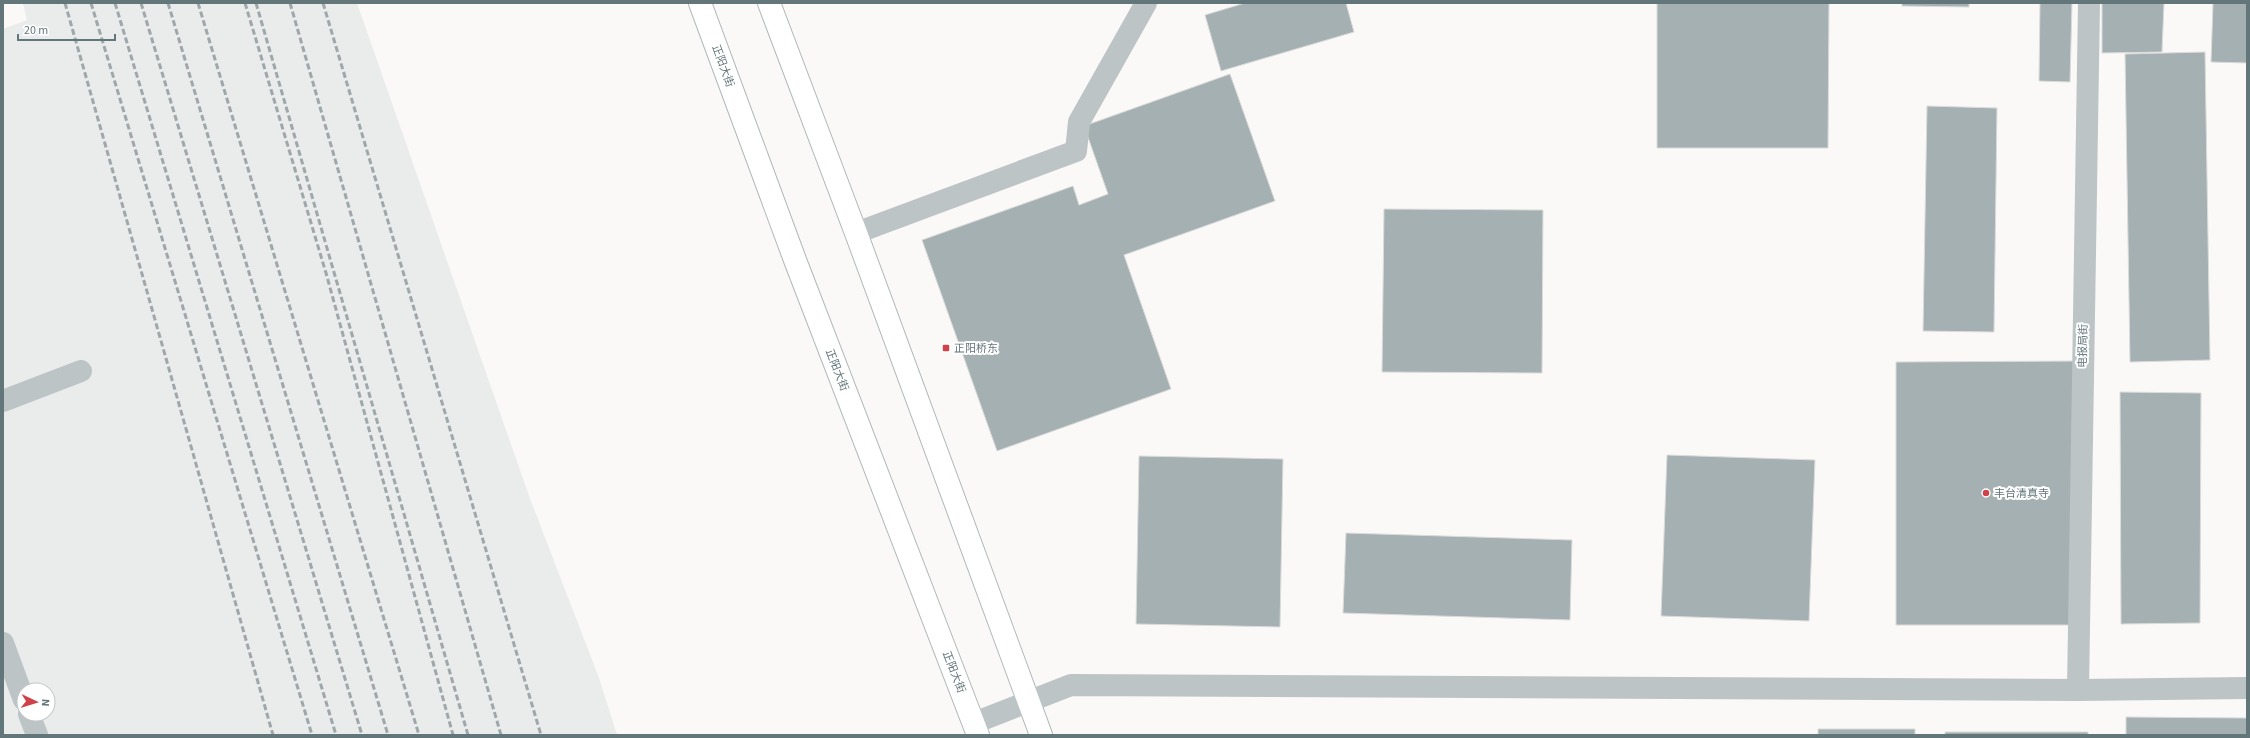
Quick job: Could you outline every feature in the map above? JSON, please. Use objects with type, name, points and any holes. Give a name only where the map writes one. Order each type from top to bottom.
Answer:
[{"type":"main road","name":"正阳大街","points":[[700,3],[792,253],[976,729]]},
{"type":"main road","points":[[769,3],[856,233],[1041,735]]},
{"type":"street","points":[[856,233],[1076,150],[1079,122],[1146,3]]},
{"type":"street","name":"电报局街","points":[[2078,690],[2089,3]]},
{"type":"street","points":[[3,401],[81,371]]},
{"type":"street","points":[[3,644],[17,682]]},
{"type":"street","points":[[976,729],[1029,701],[1071,685],[2078,690],[2247,688]]},
{"type":"street","points":[[32,722],[37,735]]},
{"type":"shaded area","points":[[23,3],[357,3],[529,496],[599,678],[617,735],[3,735],[3,29],[27,20]]},
{"type":"building","points":[[1245,3],[1346,3],[1354,32],[1221,71],[1205,15]]},
{"type":"building","points":[[1657,3],[1829,3],[1828,148],[1657,148]]},
{"type":"building","points":[[1902,3],[1969,3],[1969,7],[1902,6]]},
{"type":"building","points":[[2040,3],[2072,3],[2070,82],[2039,81]]},
{"type":"building","points":[[2102,3],[2164,3],[2162,52],[2102,53]]},
{"type":"building","points":[[2213,3],[2247,3],[2247,63],[2211,62]]},
{"type":"building","points":[[2205,52],[2210,360],[2130,362],[2125,54]]},
{"type":"building","points":[[1230,74],[1275,201],[1124,255],[1171,389],[997,451],[922,240],[1073,186],[1079,205],[1108,194],[1084,126]]},
{"type":"building","points":[[1927,106],[1997,108],[1994,332],[1923,331]]},
{"type":"building","points":[[1384,209],[1543,210],[1542,373],[1382,372]]},
{"type":"building","name":"丰台清真寺","points":[[2077,361],[2076,625],[1896,625],[1896,362]]},
{"type":"building","points":[[2120,392],[2201,393],[2200,623],[2121,624]]},
{"type":"building","points":[[1667,455],[1815,460],[1809,621],[1661,616]]},
{"type":"building","points":[[1139,456],[1283,459],[1280,627],[1136,624]]},
{"type":"building","points":[[1346,533],[1572,540],[1570,620],[1343,613]]},
{"type":"building","points":[[2126,717],[2247,718],[2247,735],[2126,735]]},
{"type":"building","points":[[1818,729],[1915,729],[1915,735],[1818,735]]},
{"type":"building","points":[[1945,732],[2088,732],[2088,735],[1945,735]]},
{"type":"railway","points":[[65,3],[273,735]]},
{"type":"railway","points":[[91,3],[312,735]]},
{"type":"railway","points":[[115,3],[336,735]]},
{"type":"railway","points":[[141,3],[362,735]]},
{"type":"railway","points":[[168,3],[388,735]]},
{"type":"railway","points":[[198,3],[419,735]]},
{"type":"railway","points":[[245,3],[326,273],[453,735]]},
{"type":"railway","points":[[256,3],[468,735]]},
{"type":"railway","points":[[290,3],[501,735]]},
{"type":"railway","points":[[323,3],[541,735]]},
{"type":"place","name":"正阳桥东","points":[[946,348]]},
{"type":"place","name":"丰台清真寺","points":[[1986,493]]}]
